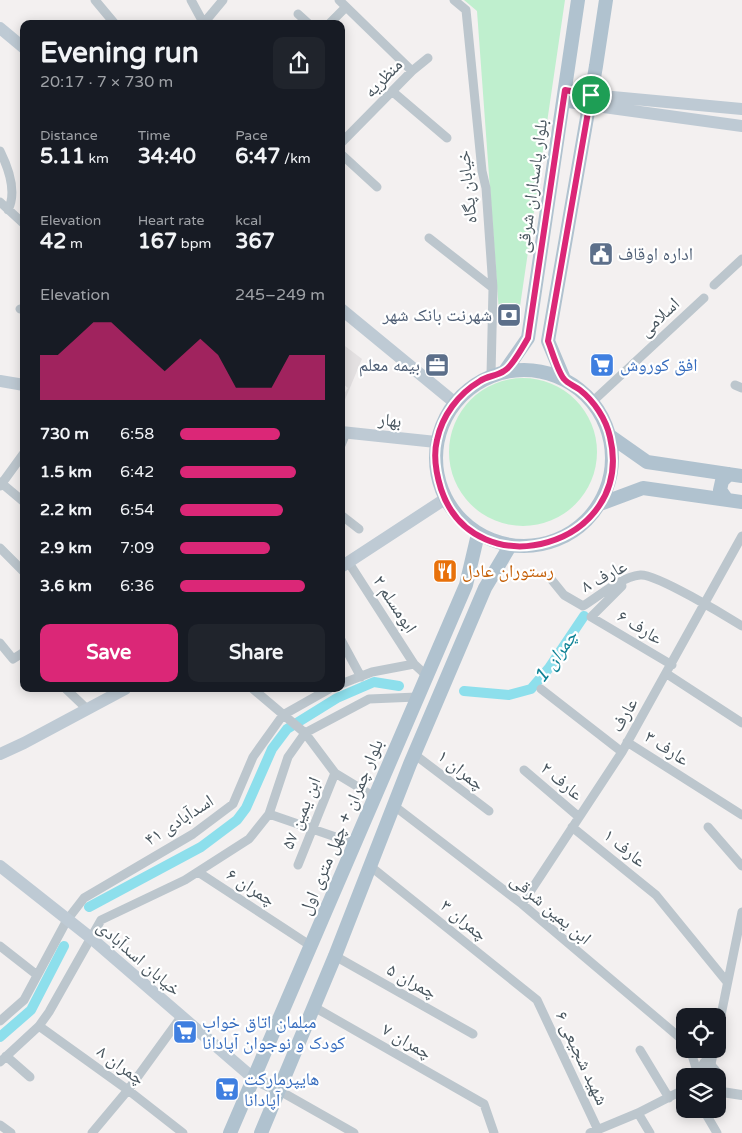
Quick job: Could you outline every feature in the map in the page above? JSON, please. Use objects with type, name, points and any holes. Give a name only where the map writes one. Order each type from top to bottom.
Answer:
[{"type":"main road","name":"بلوار پاسداران شرقی","points":[[505,371],[528,338],[578,0]]},
{"type":"main road","points":[[564,379],[548,341],[586,120],[594,103],[606,0]]},
{"type":"main road","points":[[0,28],[20,45]]},
{"type":"main road","points":[[564,95],[594,103],[742,126]]},
{"type":"main road","points":[[594,103],[742,109]]},
{"type":"main road","points":[[345,312],[454,402]]},
{"type":"main road","points":[[525,369],[545,372],[564,379],[579,389],[592,402],[603,418],[610,436],[613,459],[609,482],[600,504],[584,524],[562,539],[537,546],[510,546],[478,534],[459,519],[445,499],[436,471],[436,442],[443,421],[454,402],[469,388],[491,375],[505,371],[525,369]]},
{"type":"main road","points":[[0,382],[20,384]]},
{"type":"main road","points":[[610,436],[647,462],[735,475]]},
{"type":"main road","name":"بهار","points":[[345,437],[436,442]]},
{"type":"main road","points":[[727,500],[720,490],[722,481],[735,475]]},
{"type":"main road","points":[[600,504],[643,488],[742,502]]},
{"type":"main road","points":[[345,565],[445,499]]},
{"type":"main road","name":"بلوار چمران + چهل متری اول","points":[[230,1133],[311,946],[373,796],[466,585],[478,534]]},
{"type":"main road","points":[[261,1133],[335,956],[414,754],[485,588],[510,546]]},
{"type":"main road","points":[[2,750],[119,692]]},
{"type":"main road","name":"خیابان اسدآبادی","points":[[0,866],[91,938],[253,1078],[280,1091]]},
{"type":"street","points":[[95,0],[112,20]]},
{"type":"street","points":[[191,0],[201,20]]},
{"type":"street","points":[[206,20],[223,0]]},
{"type":"street","name":"خیابان پگاه","points":[[454,0],[466,10],[482,171],[486,188],[493,288],[491,375]]},
{"type":"street","points":[[332,20],[343,3],[412,71]]},
{"type":"street","points":[[298,14],[305,20]]},
{"type":"street","points":[[560,126],[556,116],[564,62],[570,55]]},
{"type":"street","name":"منظریه","points":[[345,139],[412,71],[428,58]]},
{"type":"street","points":[[393,92],[447,138]]},
{"type":"street","points":[[0,152],[10,178],[13,201],[8,210]]},
{"type":"street","points":[[345,158],[377,187]]},
{"type":"street","points":[[0,202],[20,220]]},
{"type":"street","points":[[429,238],[493,288]]},
{"type":"street","points":[[714,285],[742,258]]},
{"type":"street","name":"اسلامی","points":[[592,402],[704,298]]},
{"type":"street","points":[[20,458],[1,484],[20,499]]},
{"type":"street","points":[[345,518],[359,529]]},
{"type":"street","name":"عارف","points":[[522,904],[622,752],[742,536]]},
{"type":"street","points":[[0,548],[20,568]]},
{"type":"street","name":"ابومسلم ۲","points":[[345,565],[414,664],[426,675]]},
{"type":"street","name":"عارف ۸","points":[[551,579],[564,596],[583,606],[631,577],[642,574],[706,603],[742,626]]},
{"type":"street","name":"عارف ۶","points":[[631,577],[591,617],[672,665]]},
{"type":"street","points":[[0,643],[13,659],[20,655]]},
{"type":"street","points":[[345,647],[361,677]]},
{"type":"street","points":[[345,683],[414,664]]},
{"type":"street","points":[[667,674],[742,723]]},
{"type":"street","points":[[541,689],[622,752]]},
{"type":"street","points":[[69,692],[86,709]]},
{"type":"street","points":[[257,692],[304,732],[335,773],[373,796]]},
{"type":"street","name":"اسدآبادی ۴۱","points":[[0,1021],[24,1000],[66,920],[84,898],[192,834],[233,804],[253,757],[284,715],[324,692]]},
{"type":"street","points":[[30,1077],[3,1059],[39,1026],[101,920],[198,872],[249,839],[269,814],[288,756],[304,732],[369,699],[417,697]]},
{"type":"street","name":"عارف ۳","points":[[627,742],[742,815]]},
{"type":"street","name":"چمران ۱","points":[[414,754],[488,811]]},
{"type":"street","name":"عارف ۲","points":[[524,770],[579,817]]},
{"type":"street","name":"ابن یمین ۵۷","points":[[298,865],[335,773]]},
{"type":"street","name":"ابن یمین شرقی","points":[[393,805],[522,904],[676,1034]]},
{"type":"street","points":[[269,814],[353,843]]},
{"type":"street","name":"عارف ۱","points":[[572,827],[656,895],[727,982]]},
{"type":"street","points":[[708,827],[742,866]]},
{"type":"street","name":"چمران ۳","points":[[370,866],[537,1000]]},
{"type":"street","name":"چمران ۶","points":[[198,872],[311,946]]},
{"type":"street","points":[[722,1008],[742,912]]},
{"type":"street","points":[[0,946],[37,975]]},
{"type":"street","name":"چمران ۵","points":[[335,956],[473,1034]]},
{"type":"street","name":"شهید شجیعی ۶","points":[[537,1000],[594,1131]]},
{"type":"street","name":"چمران ۷","points":[[314,1007],[484,1104],[494,1133]]},
{"type":"street","points":[[92,1133],[128,1090],[181,1017]]},
{"type":"street","name":"چمران ۸","points":[[39,1026],[128,1090],[183,1133]]},
{"type":"street","points":[[640,1050],[669,1098]]},
{"type":"street","points":[[710,1064],[712,1058]]},
{"type":"street","points":[[700,1068],[705,1062],[713,1068]]},
{"type":"street","points":[[280,1091],[354,1133]]},
{"type":"street","points":[[594,1131],[638,1113],[676,1094]]},
{"type":"street","points":[[726,1094],[742,1095]]},
{"type":"street","points":[[638,1113],[650,1133]]},
{"type":"street","points":[[708,1118],[717,1133]]},
{"type":"street","points":[[0,1125],[10,1133]]},
{"type":"shaded area","points":[[345,346],[362,359],[345,399],[345,392],[348,388],[345,385]]},
{"type":"green space","points":[[464,0],[565,0],[518,320],[500,326],[477,11]]},
{"type":"green space","points":[[523,378],[551,384],[575,400],[591,424],[597,452],[591,480],[575,504],[551,520],[523,526],[495,520],[471,504],[455,480],[449,452],[455,424],[471,400],[495,384]]},
{"type":"waterway","name":"چمران 1","points":[[464,691],[509,695],[531,689],[549,668],[584,616]]},
{"type":"waterway","points":[[89,907],[201,847],[237,820],[246,808],[272,749],[287,729],[337,698],[374,682],[399,686]]},
{"type":"waterway","points":[[0,1037],[31,1010],[64,946]]},
{"type":"place","name":"اداره اوقاف","points":[[601,254]]},
{"type":"place","name":"شهرنت بانک شهر","points":[[509,315]]},
{"type":"place","name":"بیمه معلم","points":[[437,365]]},
{"type":"place","name":"افق کوروش","points":[[602,365]]},
{"type":"place","name":"رستوران عادل","points":[[445,571]]},
{"type":"place","name":"مبلمان اتاق خواب کودک و نوجوان آپادانا","points":[[185,1032]]},
{"type":"place","name":"هایپرمارکت آپادانا","points":[[227,1089]]},
{"type":"route","points":[[565,90],[591,95],[548,341],[564,379],[579,389],[592,402],[603,418],[610,436],[613,459],[609,482],[600,504],[584,524],[562,539],[537,546],[510,546],[493,542],[478,534],[459,519],[445,499],[436,471],[436,442],[443,421],[454,402],[480,381],[505,371],[528,338],[565,90]]}]
